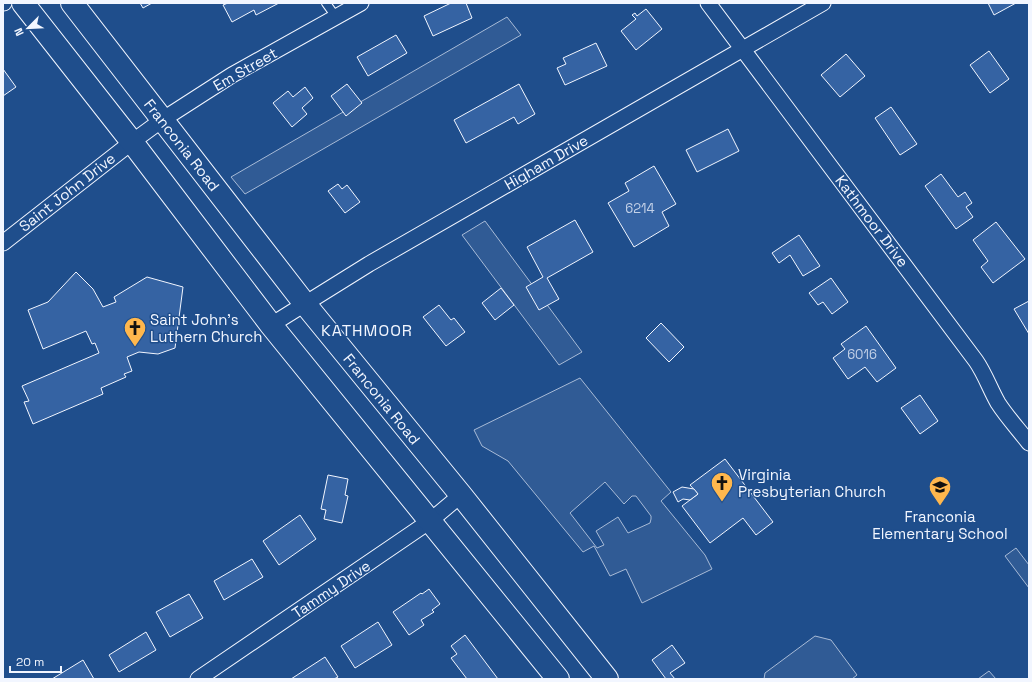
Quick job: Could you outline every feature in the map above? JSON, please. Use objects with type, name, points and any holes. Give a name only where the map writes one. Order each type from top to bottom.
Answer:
[{"type":"main road","points":[[23,3],[132,142],[271,325],[558,679]]},
{"type":"main road","name":"Franconia Road","points":[[72,3],[305,304],[461,495],[608,679]]},
{"type":"street","name":"Em Street","points":[[132,142],[162,120],[232,75],[362,3]]},
{"type":"street","name":"Kathmoor Drive","points":[[708,3],[976,361],[999,404],[1029,443]]},
{"type":"street","name":"Higham Drive","points":[[271,325],[375,261],[823,3]]},
{"type":"street","name":"Saint John Drive","points":[[3,243],[132,142]]},
{"type":"street","name":"Tammy Drive","points":[[198,679],[430,521],[461,495]]},
{"type":"lane","points":[[326,3],[336,18]]},
{"type":"shaded area","points":[[507,17],[521,35],[245,194],[231,177]]},
{"type":"shaded area","points":[[485,221],[582,352],[559,365],[462,235]]},
{"type":"shaded area","points":[[580,378],[671,492],[661,501],[705,555],[712,569],[642,603],[626,569],[610,576],[594,546],[583,552],[508,461],[482,446],[474,430]],"holes":[[[605,482],[624,504],[632,496],[636,496],[651,516],[650,523],[628,533],[618,517],[596,531],[604,545],[597,548],[570,513]]]},
{"type":"shaded area","points":[[1016,548],[1029,565],[1029,588],[1005,556]]},
{"type":"shaded area","points":[[815,636],[831,640],[857,675],[852,679],[764,679],[765,673]]},
{"type":"shaded area","points":[[989,671],[996,679],[978,679]]},
{"type":"building","points":[[140,3],[152,3],[143,8]]},
{"type":"building","points":[[228,3],[279,3],[256,15],[254,10],[232,22],[223,5]]},
{"type":"building","points":[[451,3],[466,3],[472,18],[433,36],[424,16]]},
{"type":"building","points":[[988,3],[1016,3],[994,15]]},
{"type":"building","points":[[646,9],[662,29],[636,50],[621,31],[636,19],[632,15],[635,13],[637,16]]},
{"type":"building","points":[[396,35],[407,53],[368,76],[357,57]]},
{"type":"building","points":[[596,43],[607,66],[565,85],[557,68],[566,64],[563,58]]},
{"type":"building","points":[[989,51],[1009,79],[990,93],[970,65]]},
{"type":"building","points":[[846,54],[865,76],[840,97],[821,75]]},
{"type":"building","points":[[3,69],[16,87],[3,96]]},
{"type":"building","points":[[347,84],[362,103],[346,116],[331,96]]},
{"type":"building","points":[[519,84],[535,114],[518,124],[514,117],[466,143],[454,120]]},
{"type":"building","points":[[305,87],[313,98],[302,108],[307,114],[292,127],[273,103],[288,91],[293,97]]},
{"type":"building","points":[[891,107],[917,144],[900,155],[875,118]]},
{"type":"building","points":[[728,129],[739,151],[697,172],[686,150]]},
{"type":"building","points":[[654,166],[676,204],[662,212],[669,226],[634,247],[608,203],[629,191],[625,183]]},
{"type":"building","points":[[941,174],[958,197],[965,192],[972,203],[966,207],[973,217],[956,229],[925,186]]},
{"type":"building","points":[[338,184],[342,189],[347,185],[360,202],[345,213],[328,191]]},
{"type":"building","points":[[575,220],[593,252],[547,278],[559,299],[539,310],[526,287],[543,277],[527,247]]},
{"type":"building","points":[[996,222],[1025,259],[993,283],[981,267],[988,261],[973,240]]},
{"type":"building","points":[[799,235],[820,266],[803,276],[790,255],[779,263],[772,253]]},
{"type":"building","name":"Saint John's Luthern Church","points":[[76,272],[93,289],[103,307],[116,302],[114,297],[147,277],[183,287],[175,348],[158,354],[139,352],[127,357],[132,371],[124,374],[126,377],[101,388],[103,394],[33,424],[24,402],[29,401],[22,386],[99,353],[95,343],[92,344],[86,331],[43,349],[28,310],[48,302]]},
{"type":"building","points":[[831,278],[848,302],[832,314],[823,302],[818,305],[809,293]]},
{"type":"building","points":[[501,288],[514,305],[495,320],[482,303]]},
{"type":"building","points":[[1029,301],[1029,334],[1014,309]]},
{"type":"building","points":[[439,305],[451,320],[454,318],[465,332],[446,346],[423,317]]},
{"type":"building","points":[[661,323],[684,347],[669,362],[646,338]]},
{"type":"building","points":[[866,326],[896,368],[877,382],[865,367],[848,379],[833,358],[845,349],[841,344]]},
{"type":"building","points":[[920,395],[938,421],[920,434],[901,408]]},
{"type":"building","name":"Virginia Presbyterian Church","points":[[725,459],[773,522],[756,535],[743,518],[710,543],[682,506],[698,494],[690,485]]},
{"type":"building","points":[[328,475],[348,479],[345,495],[348,496],[342,523],[324,519],[326,510],[321,509]]},
{"type":"building","points":[[682,487],[694,489],[698,494],[690,500],[683,499],[678,502],[673,492]]},
{"type":"building","points":[[300,515],[316,539],[279,565],[263,541]]},
{"type":"building","points":[[252,559],[263,577],[224,600],[214,581]]},
{"type":"building","points":[[429,589],[440,604],[432,610],[434,612],[421,620],[424,625],[409,635],[393,612]]},
{"type":"building","points":[[189,594],[203,618],[170,637],[156,612]]},
{"type":"building","points":[[378,622],[392,645],[355,668],[341,646]]},
{"type":"building","points":[[146,632],[156,650],[119,672],[109,655]]},
{"type":"building","points":[[465,635],[498,679],[467,679],[451,658],[457,654],[451,646]]},
{"type":"building","points":[[672,645],[685,663],[670,673],[675,679],[666,679],[652,660]]},
{"type":"building","points":[[325,657],[338,677],[334,679],[291,679]]},
{"type":"building","points":[[83,660],[94,679],[52,679]]},
{"type":"place","name":"Saint John's Luthern Church","points":[[135,348]]},
{"type":"place","name":"Virginia Presbyterian Church","points":[[722,502]]},
{"type":"place","name":"Franconia Elementary School","points":[[940,506]]},
{"type":"district","name":"KATHMOOR","points":[[367,330]]}]
